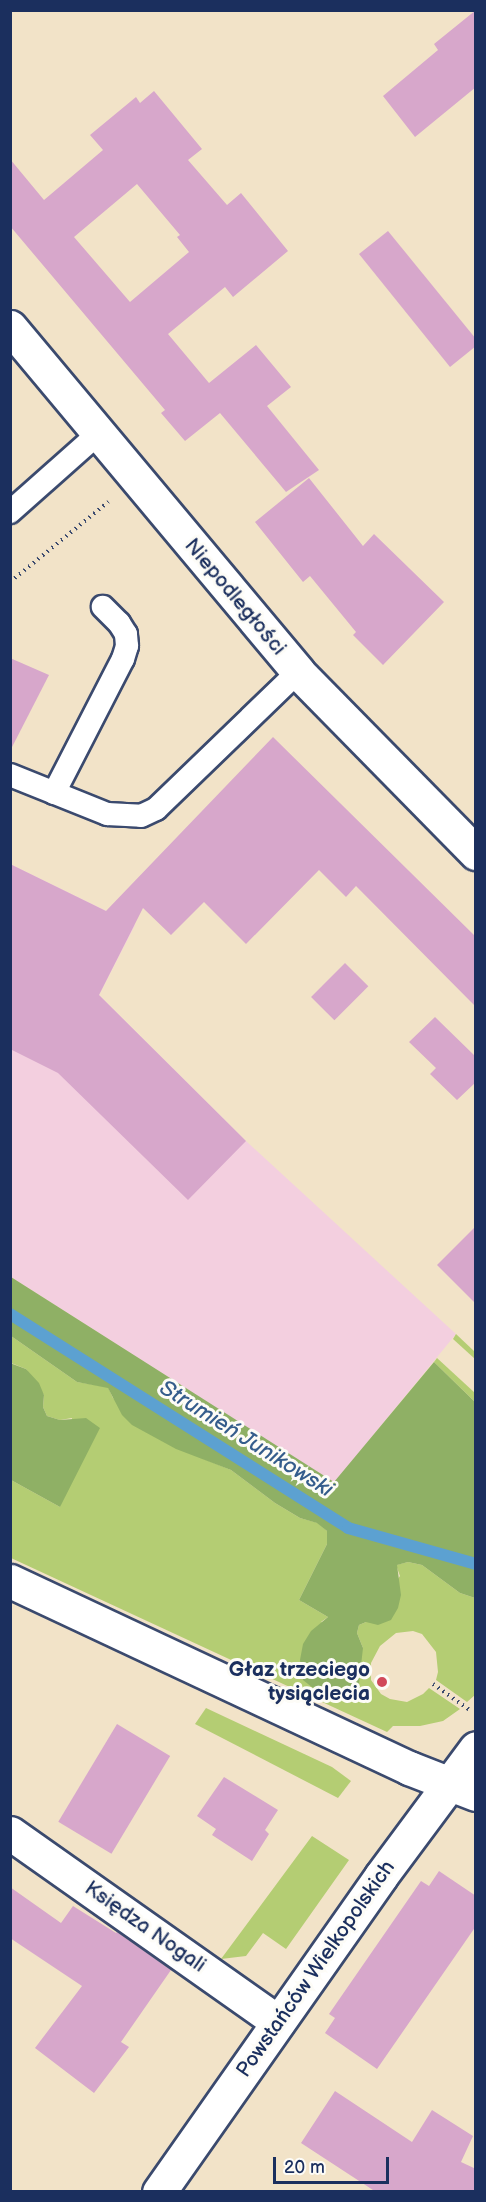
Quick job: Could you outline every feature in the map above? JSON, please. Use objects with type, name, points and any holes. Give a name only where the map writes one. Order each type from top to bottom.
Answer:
[{"type":"street","name":"Niepodległości","points":[[10,327],[298,672],[476,853]]},
{"type":"street","points":[[10,1581],[410,1768],[462,1789]]},
{"type":"street","name":"Powstańców Wielkopolskich","points":[[159,2192],[278,2022],[462,1789],[476,1748]]},
{"type":"street","name":"Księdza Nogali","points":[[10,1833],[278,2022]]},
{"type":"lane","points":[[10,512],[98,434]]},
{"type":"lane","points":[[54,793],[123,659],[127,646],[126,634],[119,623],[103,607]]},
{"type":"lane","points":[[10,776],[107,814],[124,817],[141,816],[156,809],[298,672]]},
{"type":"path","points":[[10,582],[111,500]]},
{"type":"path","points":[[433,1684],[471,1711]]},
{"type":"shaded area","points":[[10,864],[135,925],[99,995],[246,1141],[456,1334],[334,1483],[11,1277]]},
{"type":"green space","points":[[11,1277],[334,1482],[434,1362],[475,1402],[475,1598],[460,1593],[422,1565],[408,1562],[397,1565],[401,1595],[398,1608],[391,1620],[378,1625],[366,1622],[359,1625],[357,1633],[363,1648],[359,1683],[352,1691],[339,1698],[327,1696],[313,1688],[303,1680],[300,1660],[303,1644],[311,1631],[328,1617],[299,1600],[327,1544],[327,1531],[317,1523],[300,1518],[275,1503],[231,1470],[176,1449],[132,1425],[122,1415],[108,1388],[77,1382],[11,1336]]},
{"type":"green space","points":[[456,1334],[475,1352],[475,1359],[453,1339]]},
{"type":"green space","points":[[11,1336],[77,1382],[108,1387],[113,1398],[204,1459],[231,1470],[275,1503],[300,1518],[318,1523],[327,1531],[327,1544],[299,1600],[328,1617],[321,1622],[363,1648],[357,1633],[359,1625],[366,1622],[400,1576],[396,1565],[408,1562],[422,1565],[460,1593],[475,1598],[475,1695],[467,1702],[436,1680],[438,1672],[436,1652],[422,1634],[413,1631],[396,1633],[380,1646],[371,1663],[371,1680],[381,1694],[390,1699],[407,1702],[423,1694],[429,1688],[460,1709],[443,1721],[420,1726],[393,1726],[387,1732],[11,1558],[11,1480],[60,1507],[72,1418],[60,1420],[47,1416],[43,1407],[44,1395],[26,1369],[11,1363]]},
{"type":"green space","points":[[437,1358],[475,1393],[475,1402],[434,1362]]},
{"type":"green space","points":[[10,1363],[26,1369],[39,1383],[44,1395],[43,1407],[47,1416],[60,1420],[86,1418],[100,1428],[60,1507],[11,1480]]},
{"type":"green space","points":[[206,1708],[332,1767],[351,1781],[338,1798],[195,1724]]},
{"type":"green space","points":[[312,1836],[349,1860],[286,1949],[263,1933],[246,1956],[221,1959]]},
{"type":"building","points":[[476,10],[476,87],[415,137],[383,96],[438,50],[434,44]]},
{"type":"building","points":[[154,91],[202,149],[188,160],[227,205],[241,193],[288,251],[233,297],[225,287],[168,334],[209,383],[256,345],[291,387],[267,406],[319,470],[286,492],[220,413],[185,441],[161,413],[165,410],[10,226],[10,159],[44,200],[103,150],[90,135],[136,97],[140,103]],"holes":[[[137,184],[180,235],[177,237],[189,252],[130,302],[74,237]]]},
{"type":"building","points":[[388,231],[476,339],[476,346],[450,367],[359,254]]},
{"type":"building","points":[[309,478],[363,546],[374,534],[444,602],[383,665],[353,635],[356,632],[310,576],[303,582],[255,522]]},
{"type":"building","points":[[10,658],[49,675],[10,751]]},
{"type":"building","points":[[273,737],[476,937],[476,1007],[356,886],[346,897],[319,870],[246,944],[204,902],[171,935],[143,908],[99,995],[246,1141],[188,1200],[58,1073],[10,1049],[10,864],[106,911]]},
{"type":"building","points":[[345,963],[368,986],[334,1020],[311,997]]},
{"type":"building","points":[[435,1017],[476,1057],[476,1082],[457,1100],[430,1074],[436,1068],[409,1042]]},
{"type":"building","points":[[476,1226],[476,1304],[437,1265]]},
{"type":"building","points":[[117,1724],[170,1756],[111,1854],[58,1822]]},
{"type":"building","points":[[224,1777],[278,1810],[265,1830],[269,1834],[252,1861],[212,1835],[216,1829],[197,1816]]},
{"type":"building","points":[[439,1871],[476,1896],[476,1926],[377,2069],[325,2033],[335,2018],[329,2014],[421,1881],[429,1886]]},
{"type":"building","points":[[10,1887],[61,1923],[73,1906],[117,1932],[171,1970],[121,2042],[129,2047],[94,2093],[35,2048],[82,1986],[10,1938]]},
{"type":"building","points":[[335,2091],[412,2142],[432,2110],[473,2136],[461,2162],[476,2169],[476,2192],[376,2192],[301,2143]]},
{"type":"waterway","name":"Strumień Junikowski","points":[[10,1314],[348,1528],[476,1564]]},
{"type":"place","name":"Głaz trzeciego tysiąclecia","points":[[382,1682]]}]
